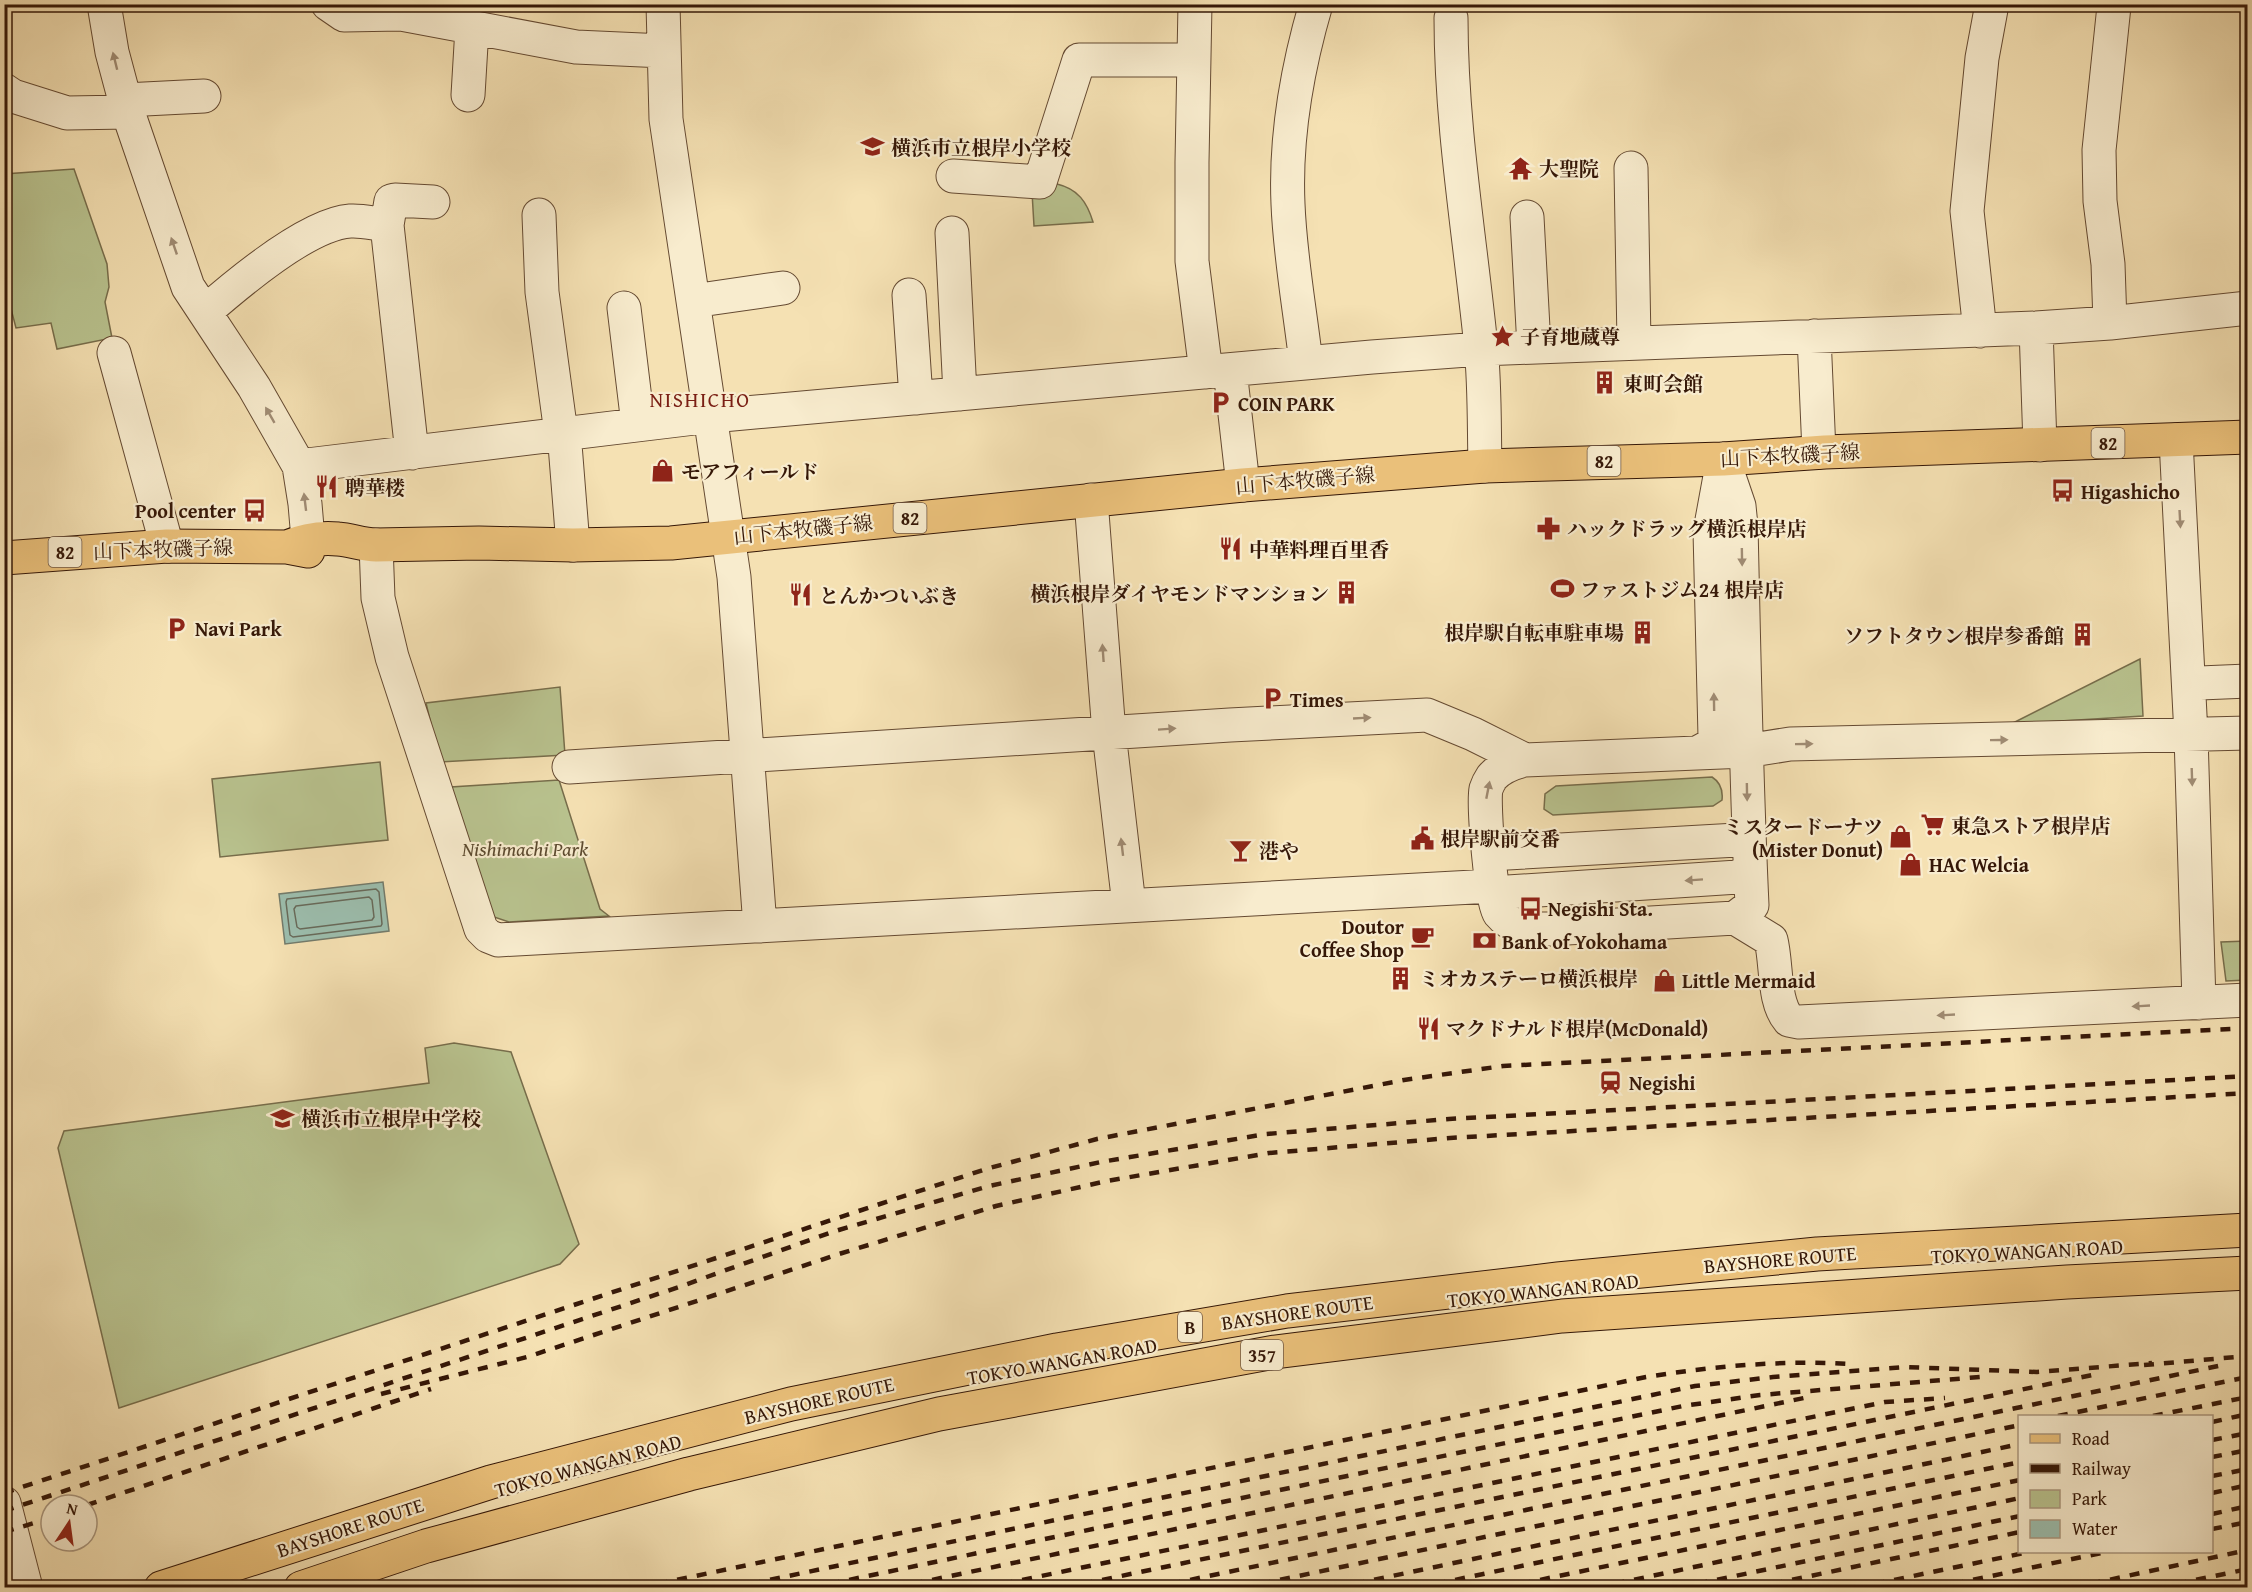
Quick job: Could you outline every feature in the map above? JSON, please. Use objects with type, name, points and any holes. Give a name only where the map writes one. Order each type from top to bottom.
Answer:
[{"type":"main road","name":"山下本牧磯子線","points":[[4,558],[167,546],[297,543],[339,539],[370,545],[671,543],[1243,485],[1485,466],[1723,459],[1819,452],[2247,437]]},
{"type":"main road","name":"BAYSHORE ROUTE","points":[[160,1587],[491,1482],[791,1404],[1057,1350],[1287,1311],[1558,1279],[1817,1254],[2247,1230]]},
{"type":"main road","name":"TOKYO WANGAN ROAD","points":[[187,1587],[493,1490],[716,1431],[854,1400],[1270,1323],[1459,1299],[1714,1272],[1935,1255],[2247,1239]]},
{"type":"main road","name":"TOKYO WANGAN ROAD","points":[[301,1587],[426,1546],[711,1468],[939,1414],[1275,1352],[1562,1316],[2067,1282],[2247,1273]]},
{"type":"main road","points":[[333,1587],[381,1571],[605,1508],[868,1442],[1079,1399],[1301,1361],[1562,1329],[1969,1297],[2247,1285]]},
{"type":"street","points":[[104,4],[112,52],[126,106],[188,287],[254,387],[299,466],[305,504],[297,543]]},
{"type":"street","points":[[328,4],[344,15],[401,14],[576,47],[664,51]]},
{"type":"street","points":[[663,4],[666,119],[735,577],[760,926]]},
{"type":"street","points":[[1195,4],[1192,261],[1243,485]]},
{"type":"street","points":[[1305,363],[1288,204],[1288,162],[1292,112],[1306,39],[1316,4]]},
{"type":"street","points":[[1980,331],[1967,211],[1982,58],[1992,4]]},
{"type":"street","points":[[2110,323],[2108,264],[2100,201],[2099,150],[2114,6]]},
{"type":"street","points":[[1451,18],[1451,71],[1463,263],[1482,349],[1485,466]]},
{"type":"street","points":[[468,95],[472,28]]},
{"type":"street","points":[[952,176],[1040,183],[1079,60],[1193,60]]},
{"type":"street","points":[[4,90],[13,96],[67,113],[204,96]]},
{"type":"street","points":[[1631,168],[1634,343]]},
{"type":"street","points":[[412,453],[387,225],[392,201],[434,202]]},
{"type":"street","points":[[539,215],[542,292],[563,433],[573,545]]},
{"type":"street","points":[[1527,217],[1534,347]]},
{"type":"street","points":[[205,312],[242,280],[312,233],[350,221],[387,225]]},
{"type":"street","points":[[952,233],[960,394]]},
{"type":"street","points":[[693,301],[783,288]]},
{"type":"street","points":[[909,295],[916,398]]},
{"type":"street","points":[[624,308],[638,424]]},
{"type":"street","points":[[299,466],[711,416],[1305,363],[1371,352],[1980,331],[2110,323],[2247,308]]},
{"type":"street","points":[[2036,328],[2040,445]]},
{"type":"street","points":[[1814,336],[1819,452]]},
{"type":"street","points":[[114,353],[167,546]]},
{"type":"street","points":[[2176,440],[2191,735],[2199,1004]]},
{"type":"street","points":[[1723,459],[1739,506],[1741,526],[1746,751],[1748,833],[1752,905],[1735,918],[1560,929],[1525,929],[1509,923],[1497,912],[1492,888],[1486,790],[1491,777],[1506,765],[1525,760],[1746,751],[1790,744],[2247,733]]},
{"type":"street","points":[[1700,752],[1712,745],[1715,737],[1710,531],[1723,459]]},
{"type":"street","points":[[1091,500],[1109,733],[1129,905]]},
{"type":"street","points":[[370,545],[378,598],[392,657],[481,928],[488,936],[498,940],[1129,905],[1492,888],[1508,892],[1738,877],[1750,869]]},
{"type":"street","points":[[2200,683],[2247,681]]},
{"type":"street","points":[[568,767],[746,754],[1427,715],[1473,734],[1525,760]]},
{"type":"street","points":[[1488,848],[1507,853],[1674,845],[1737,840],[1748,833]]},
{"type":"street","points":[[1735,918],[1771,940],[1780,1006],[1789,1020],[1799,1022],[2247,1000]]},
{"type":"street","points":[[4,1503],[26,1587]]},
{"type":"green space","points":[[74,169],[107,264],[109,287],[105,302],[112,338],[57,349],[51,323],[16,328],[5,286],[4,174]]},
{"type":"green space","points":[[1057,184],[1071,189],[1081,197],[1093,222],[1034,226],[1032,192]]},
{"type":"green space","points":[[2140,659],[2143,716],[2011,724]]},
{"type":"green space","points":[[560,687],[565,755],[440,762],[426,703]]},
{"type":"green space","points":[[380,762],[388,840],[220,857],[212,779]]},
{"type":"green space","points":[[1712,777],[1719,784],[1722,797],[1722,800],[1713,806],[1553,815],[1544,809],[1545,794],[1556,786]]},
{"type":"green space","name":"Nishimachi Park","points":[[559,780],[600,909],[609,916],[509,922],[491,916],[451,787]]},
{"type":"green space","points":[[2247,941],[2247,980],[2226,981],[2221,942]]},
{"type":"green space","points":[[454,1043],[511,1052],[579,1244],[560,1264],[119,1408],[58,1148],[64,1131],[429,1083],[425,1048]]},
{"type":"water","points":[[383,882],[389,931],[285,944],[279,894]]},
{"type":"railway","points":[[4,1493],[986,1169],[1097,1139],[1404,1080],[1503,1066],[2248,1028]]},
{"type":"railway","points":[[4,1511],[679,1287],[832,1232],[989,1186],[1101,1162],[1266,1134],[1449,1119],[2248,1076]]},
{"type":"railway","points":[[381,1394],[527,1357],[839,1254],[996,1206],[1107,1181],[1269,1153],[1450,1138],[2248,1093]]},
{"type":"railway","points":[[2144,1365],[2248,1356]]},
{"type":"railway","points":[[731,1588],[1695,1386],[1773,1377],[1905,1367],[2037,1372],[2152,1363]]},
{"type":"railway","points":[[638,1588],[1646,1377],[1748,1365],[1851,1364]]},
{"type":"railway","points":[[1151,1588],[2223,1365]]},
{"type":"railway","points":[[1063,1588],[2097,1374]]},
{"type":"railway","points":[[810,1588],[1683,1406],[1760,1395],[1980,1377]]},
{"type":"railway","points":[[2063,1415],[2248,1377]]},
{"type":"railway","points":[[99,1501],[431,1389]]},
{"type":"railway","points":[[2158,1415],[2248,1397]]},
{"type":"railway","points":[[893,1588],[1804,1398]]},
{"type":"railway","points":[[983,1588],[1885,1402],[1945,1398]]},
{"type":"railway","points":[[2213,1422],[2248,1414]]},
{"type":"railway","points":[[1241,1588],[2018,1425]]},
{"type":"railway","points":[[2213,1440],[2248,1433]]},
{"type":"railway","points":[[1335,1588],[2018,1444]]},
{"type":"railway","points":[[2213,1457],[2248,1450]]},
{"type":"railway","points":[[1416,1588],[2018,1462]]},
{"type":"railway","points":[[2213,1476],[2248,1469]]},
{"type":"railway","points":[[1501,1588],[2018,1480]]},
{"type":"railway","points":[[2213,1493],[2248,1485]]},
{"type":"railway","points":[[1595,1588],[2018,1498]]},
{"type":"railway","points":[[2213,1514],[2248,1506]]},
{"type":"railway","points":[[1678,1588],[2018,1516]]},
{"type":"railway","points":[[4,1532],[39,1522]]},
{"type":"railway","points":[[2213,1529],[2248,1522]]},
{"type":"railway","points":[[1753,1588],[2018,1532]]},
{"type":"railway","points":[[2071,1588],[2248,1550]]},
{"type":"railway","points":[[1855,1588],[2024,1553]]},
{"type":"railway","points":[[1934,1588],[2101,1553]]},
{"type":"railway","points":[[2157,1588],[2248,1569]]},
{"type":"place","name":"横浜市立根岸小学校","points":[[873,147]]},
{"type":"place","name":"大聖院","points":[[1521,168]]},
{"type":"place","name":"子育地蔵尊","points":[[1502,336]]},
{"type":"place","name":"東町会館","points":[[1605,383]]},
{"type":"place","name":"COIN PARK","points":[[1220,403]]},
{"type":"place","name":"モアフィールド","points":[[663,471]]},
{"type":"place","name":"聘華楼","points":[[327,487]]},
{"type":"place","name":"Higashicho","points":[[2063,491]]},
{"type":"place","name":"Pool center","points":[[254,510]]},
{"type":"place","name":"ハックドラッグ横浜根岸店","points":[[1549,528]]},
{"type":"place","name":"中華料理百里香","points":[[1231,549]]},
{"type":"place","name":"ファストジム24 根岸店","points":[[1562,589]]},
{"type":"place","name":"横浜根岸ダイヤモンドマンション","points":[[1347,593]]},
{"type":"place","name":"とんかついぶき","points":[[801,595]]},
{"type":"place","name":"Navi Park","points":[[177,628]]},
{"type":"place","name":"根岸駅自転車駐車場","points":[[1642,632]]},
{"type":"place","name":"ソフトタウン根岸参番館","points":[[2082,635]]},
{"type":"place","name":"Times","points":[[1272,699]]},
{"type":"place","name":"東急ストア根岸店","points":[[1933,825]]},
{"type":"place","name":"ミスタードーナツ (Mister Donut)","points":[[1901,837]]},
{"type":"place","name":"根岸駅前交番","points":[[1422,838]]},
{"type":"place","name":"港や","points":[[1241,850]]},
{"type":"place","name":"HAC Welcia","points":[[1911,864]]},
{"type":"place","name":"Negishi Sta.","points":[[1530,908]]},
{"type":"place","name":"Doutor Coffee Shop","points":[[1422,937]]},
{"type":"place","name":"Bank of Yokohama","points":[[1484,941]]},
{"type":"place","name":"ミオカステーロ横浜根岸","points":[[1401,978]]},
{"type":"place","name":"Little Mermaid","points":[[1664,980]]},
{"type":"place","name":"マクドナルド根岸(McDonald)","points":[[1428,1028]]},
{"type":"place","name":"Negishi","points":[[1611,1082]]},
{"type":"place","name":"横浜市立根岸中学校","points":[[283,1118]]},
{"type":"district","name":"NISHICHO","points":[[700,399]]}]
